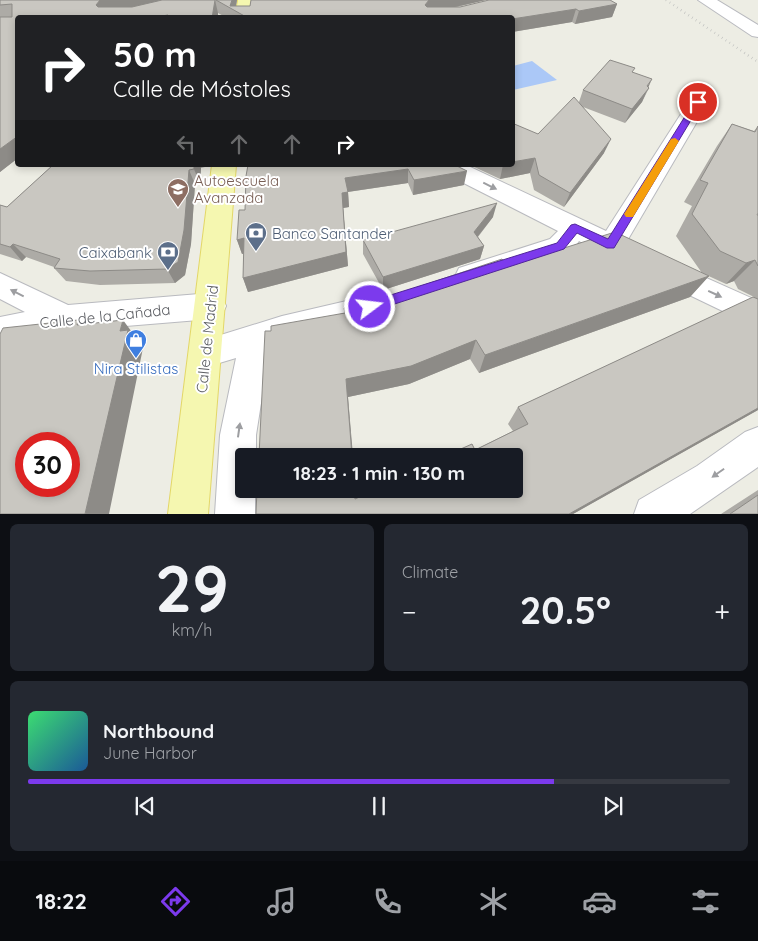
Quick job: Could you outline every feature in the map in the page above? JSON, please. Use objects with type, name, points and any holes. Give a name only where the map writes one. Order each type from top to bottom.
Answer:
[{"type":"main road","points":[[243,15],[246,0]]},
{"type":"main road","name":"Calle de Madrid","points":[[188,514],[211,306],[224,167]]},
{"type":"street","points":[[706,0],[758,32]]},
{"type":"street","points":[[728,14],[751,10]]},
{"type":"street","points":[[610,245],[698,102]]},
{"type":"street","points":[[450,167],[758,315]]},
{"type":"street","points":[[442,285],[560,246],[575,228]]},
{"type":"street","points":[[0,285],[65,318]]},
{"type":"street","points":[[206,353],[256,337],[406,297]]},
{"type":"street","name":"Calle de la Cañada","points":[[0,330],[65,318],[211,306]]},
{"type":"street","points":[[235,514],[238,435],[256,337]]},
{"type":"street","points":[[652,514],[710,479],[758,445]]},
{"type":"water","points":[[532,61],[557,80],[515,90],[515,65]]},
{"type":"building","points":[[0,0],[100,0],[96,5],[98,7],[132,7],[162,0],[215,0],[212,15],[15,15],[15,138],[0,149],[0,17],[12,17],[12,4],[0,5]]},
{"type":"building","points":[[216,0],[232,0],[230,6],[250,6],[251,0],[429,0],[425,5],[427,7],[460,7],[489,0],[610,0],[617,4],[579,11],[576,9],[515,19],[515,15],[243,15]]},
{"type":"building","points":[[610,60],[635,68],[632,72],[652,79],[647,86],[649,88],[632,109],[583,90]]},
{"type":"building","points":[[574,97],[611,139],[570,193],[539,175],[535,158],[515,161],[515,124],[538,134]]},
{"type":"building","points":[[732,124],[755,132],[758,126],[758,266],[755,260],[746,263],[720,251],[692,214],[708,183],[700,180]]},
{"type":"building","points":[[51,167],[194,167],[194,169],[189,170],[184,230],[178,262],[167,269],[90,271],[54,268],[60,259],[13,244],[10,247],[0,244],[0,205],[7,207]]},
{"type":"building","points":[[248,167],[459,167],[467,171],[414,180],[408,169],[345,178],[348,192],[342,193],[346,252],[243,278],[244,238],[237,240],[239,210],[245,210]]},
{"type":"building","points":[[497,203],[474,232],[484,246],[383,277],[363,240]]},
{"type":"building","points":[[615,232],[709,276],[485,355],[476,340],[411,366],[346,379],[351,448],[259,448],[265,331],[271,331],[271,326],[345,313],[344,308],[400,299],[397,294],[502,259],[507,266]]},
{"type":"building","points":[[753,297],[758,299],[758,408],[569,514],[256,514],[257,498],[523,498],[523,448],[479,448],[528,424],[518,407]]},
{"type":"building","points":[[78,320],[77,325],[123,320],[120,331],[128,330],[85,514],[0,514],[0,334],[3,328]]},
{"type":"building","points":[[472,444],[474,448],[463,448]]},
{"type":"building","points":[[758,495],[758,514],[730,514]]},
{"type":"railway","points":[[666,0],[758,62]]},
{"type":"slow traffic","points":[[630,214],[675,141]]},
{"type":"place","name":"Autoescuela Avanzada","points":[[178,208]]},
{"type":"place","name":"Banco Santander","points":[[256,252]]},
{"type":"place","name":"Caixabank","points":[[168,271]]},
{"type":"place","name":"Nira Stilistas","points":[[136,359]]},
{"type":"route","points":[[370,307],[388,303],[560,246],[575,228],[610,245],[698,102]]}]
